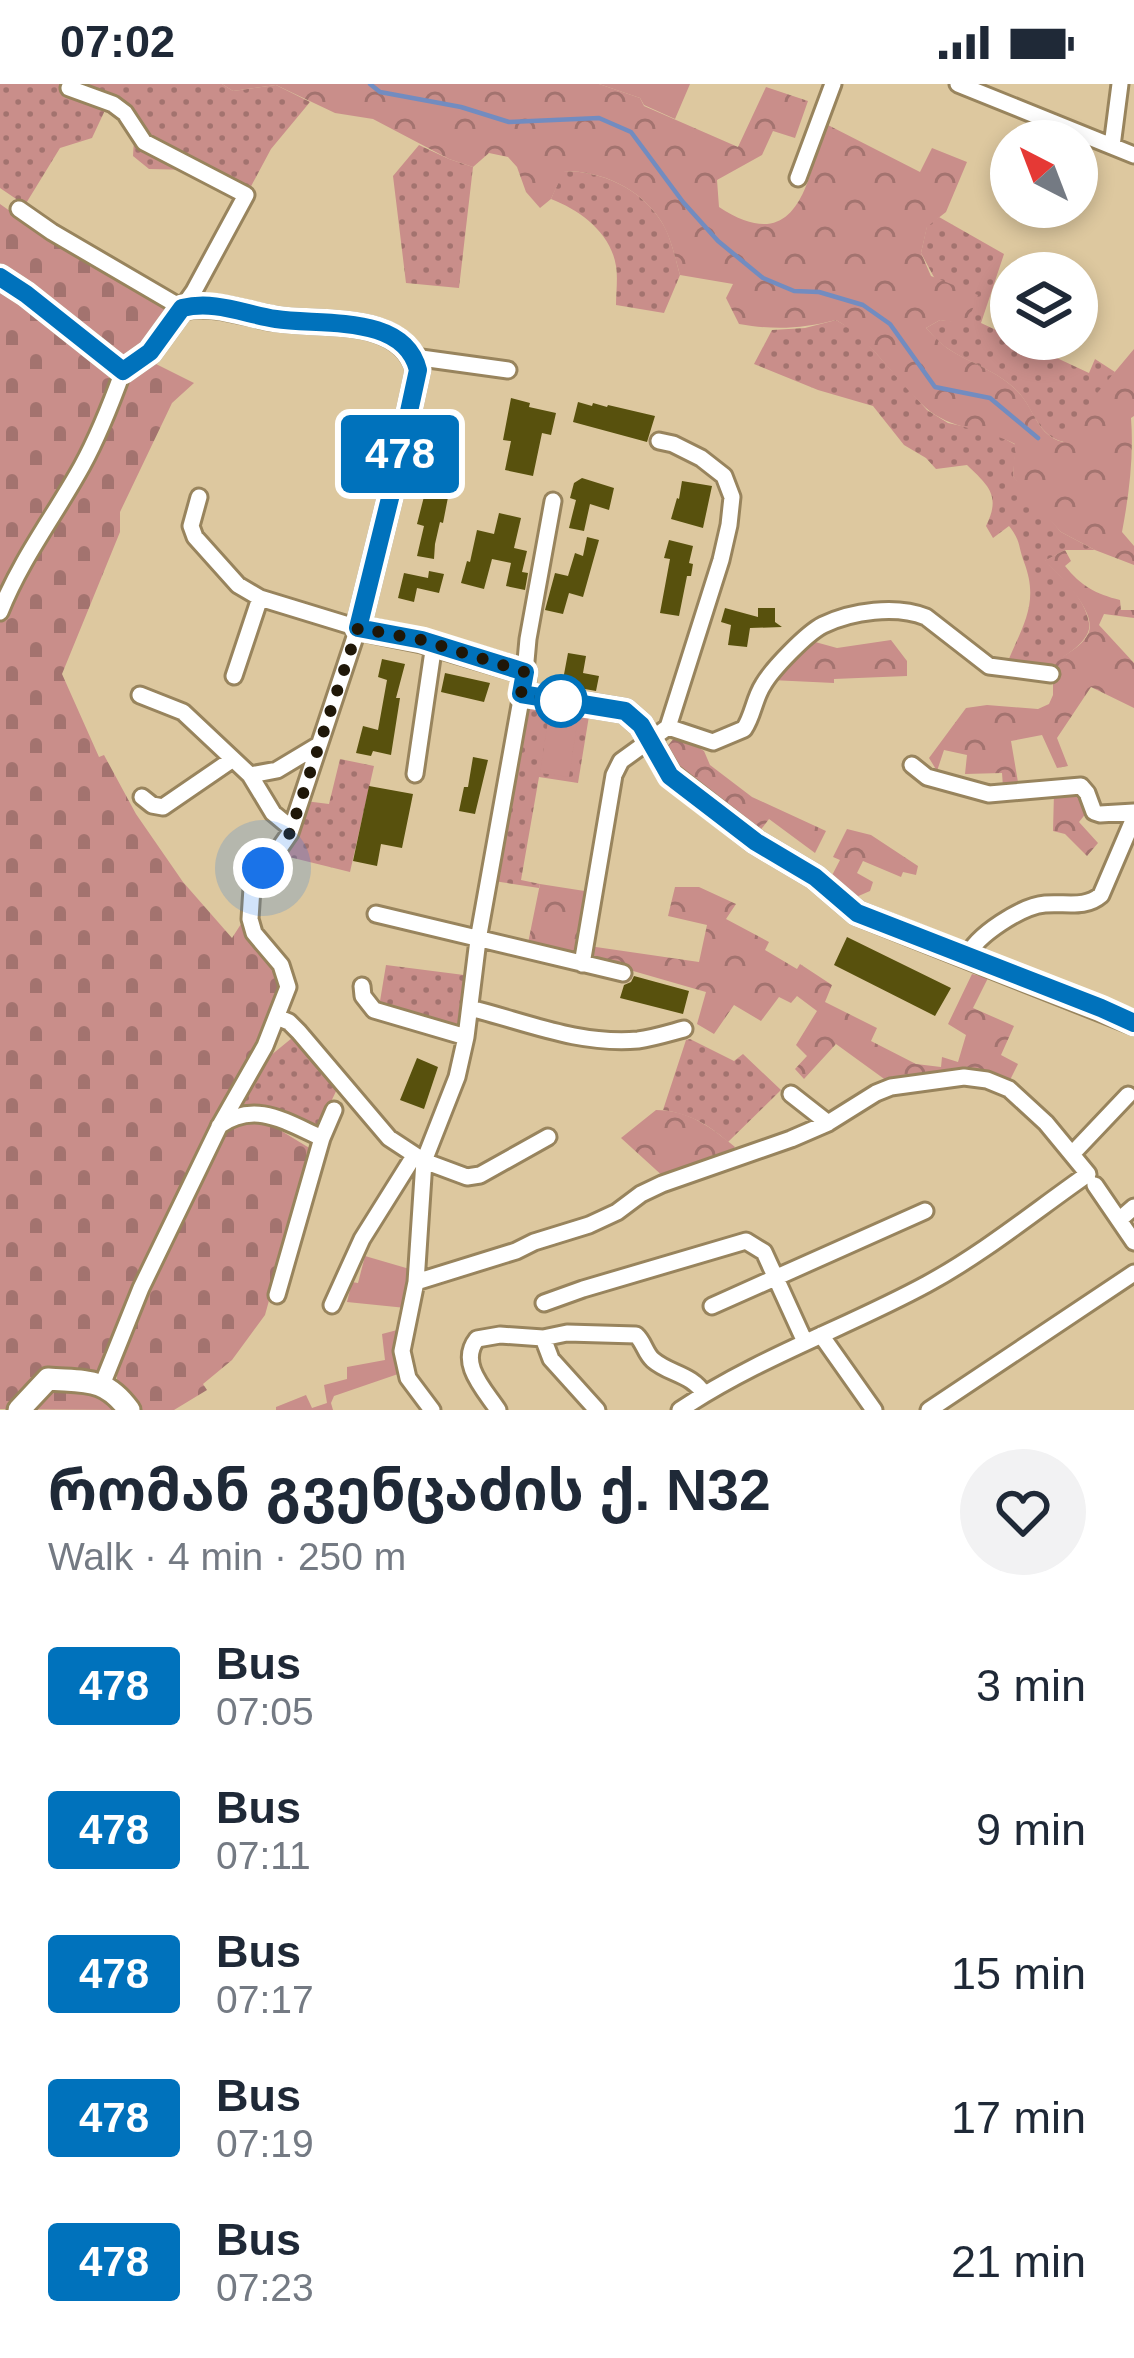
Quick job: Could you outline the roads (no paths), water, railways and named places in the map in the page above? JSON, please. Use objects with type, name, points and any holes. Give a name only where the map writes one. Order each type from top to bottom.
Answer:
[{"type":"street","points":[[798,178],[832,84]]},
{"type":"street","points":[[1112,146],[1120,84]]},
{"type":"street","points":[[965,85],[1134,155]]},
{"type":"street","points":[[0,612],[15,575],[103,427],[123,371],[150,352],[194,291],[246,195],[144,142],[113,104],[68,88]]},
{"type":"street","points":[[19,209],[182,308],[215,305],[278,320],[357,325],[405,346],[418,370],[358,628],[291,829],[252,888],[249,904],[254,933],[280,965],[288,986],[266,1046],[219,1127],[141,1288],[102,1385]]},
{"type":"street","points":[[0,277],[123,371]]},
{"type":"street","points":[[414,357],[508,370]]},
{"type":"street","points":[[658,441],[673,444],[716,468],[732,497],[721,560],[660,734],[670,776],[756,842],[815,877],[857,913],[1134,1023]]},
{"type":"street","points":[[200,497],[191,526],[195,536],[238,585],[260,598],[358,628],[434,644],[523,683],[625,711],[660,734],[713,742],[744,729],[763,686],[784,660],[819,626],[849,616],[915,612],[989,666],[1051,674]]},
{"type":"street","points":[[332,1305],[362,1239],[419,1159],[458,1076],[553,500]]},
{"type":"street","points":[[234,676],[260,598]]},
{"type":"street","points":[[415,774],[434,644]]},
{"type":"street","points":[[140,695],[183,712],[250,775],[272,813],[291,829]]},
{"type":"street","points":[[582,964],[614,775],[620,760],[660,734]]},
{"type":"street","points":[[250,775],[277,770],[317,746]]},
{"type":"street","points":[[142,797],[152,806],[163,806],[232,758]]},
{"type":"street","points":[[912,765],[927,777],[989,794],[1081,786],[1094,812],[1134,815],[1101,895],[1084,904],[1036,905],[983,934],[967,957]]},
{"type":"street","points":[[376,914],[623,973]]},
{"type":"street","points":[[362,986],[374,1010],[466,1037]]},
{"type":"street","points":[[470,1008],[582,1039],[643,1040],[684,1029]]},
{"type":"street","points":[[278,1017],[299,1032],[389,1138],[419,1159],[467,1177],[480,1175],[548,1137]]},
{"type":"street","points":[[416,1282],[589,1225],[662,1184],[791,1139],[891,1087],[964,1077],[1009,1090],[1072,1153],[1134,1242]]},
{"type":"street","points":[[791,1094],[828,1123]]},
{"type":"street","points":[[1072,1153],[1128,1095]]},
{"type":"street","points":[[277,1295],[334,1110]]},
{"type":"street","points":[[219,1127],[244,1113],[261,1114],[322,1138]]},
{"type":"street","points":[[419,1159],[416,1282],[402,1351],[408,1378],[432,1410]]},
{"type":"street","points":[[680,1410],[813,1338],[925,1285],[1091,1180]]},
{"type":"street","points":[[1119,1220],[1134,1207]]},
{"type":"street","points":[[712,1306],[925,1211]]},
{"type":"street","points":[[544,1303],[746,1241],[764,1252],[813,1338],[874,1410]]},
{"type":"street","points":[[929,1410],[1134,1273]]},
{"type":"street","points":[[498,1410],[470,1366],[469,1353],[477,1339],[500,1335],[636,1335],[649,1357],[695,1382],[704,1394]]},
{"type":"street","points":[[543,1338],[551,1359],[597,1410]]},
{"type":"street","points":[[19,1410],[48,1379],[102,1385],[117,1393],[129,1410]]},
{"type":"waterway","points":[[370,84],[380,92],[461,107],[509,122],[599,118],[631,132],[718,241],[763,278],[794,291],[819,292],[863,305],[890,324],[935,387],[990,398],[1038,438]]}]
